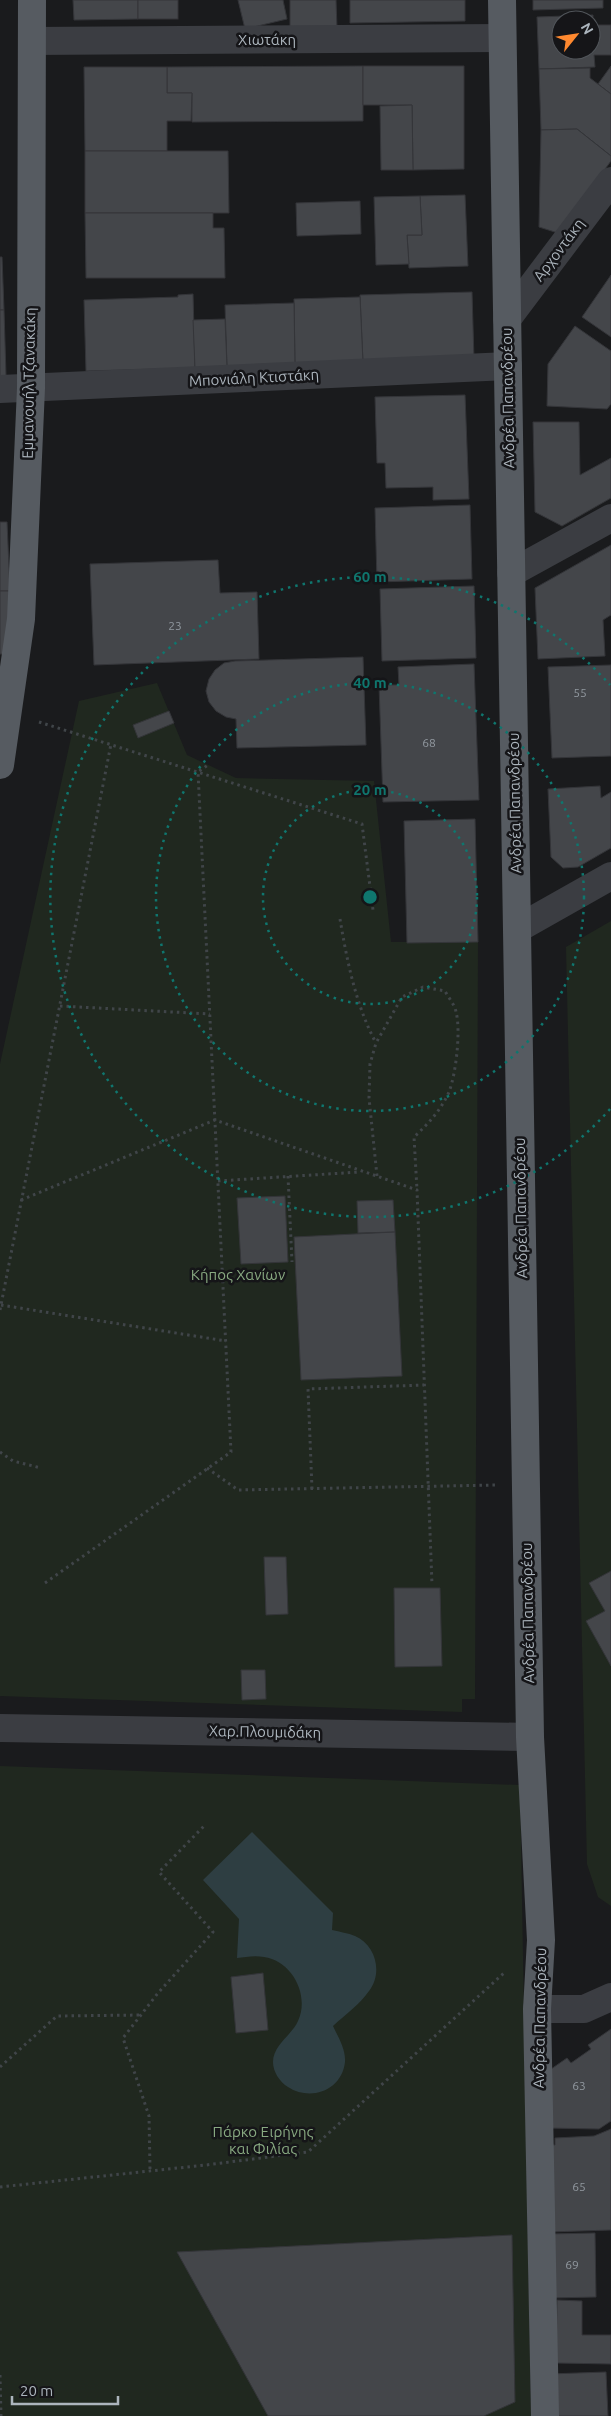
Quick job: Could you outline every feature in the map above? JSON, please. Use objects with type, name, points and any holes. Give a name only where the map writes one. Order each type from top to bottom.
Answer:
[{"type":"main road","name":"Εμμανουήλ Τζανακάκη","points":[[0,765],[21,619],[30,388],[32,0]]},
{"type":"main road","name":"Ανδρέα Παπανδρέου","points":[[502,0],[530,1737],[541,1940],[537,2009],[545,2416]]},
{"type":"street","name":"Χιωτάκη","points":[[32,41],[502,38]]},
{"type":"street","name":"Αρχοντάκη","points":[[507,318],[611,181]]},
{"type":"street","name":"Μπονιάλη Κτιστάκη","points":[[0,389],[508,366]]},
{"type":"street","points":[[511,574],[611,518]]},
{"type":"street","points":[[517,929],[611,876]]},
{"type":"street","name":"Χαρ.Πλουμιδάκη","points":[[0,1728],[530,1737]]},
{"type":"street","points":[[537,2009],[584,2009],[611,1997]]},
{"type":"path","points":[[8,711],[362,824],[373,910]]},
{"type":"path","points":[[0,1310],[111,744]]},
{"type":"path","points":[[198,772],[208,765]]},
{"type":"path","points":[[45,1583],[231,1452],[198,772]]},
{"type":"path","points":[[340,919],[345,949],[365,1023],[376,1043]]},
{"type":"path","points":[[376,1176],[369,1098],[370,1064],[376,1043],[402,997],[423,987],[445,992],[456,1011],[457,1038],[449,1091],[431,1121],[414,1137],[432,1585]]},
{"type":"path","points":[[60,1006],[210,1014]]},
{"type":"path","points":[[21,1200],[215,1120],[417,1190]]},
{"type":"path","points":[[218,1181],[363,1172]]},
{"type":"path","points":[[288,1176],[292,1262]]},
{"type":"path","points":[[1,1305],[226,1341]]},
{"type":"path","points":[[312,1488],[308,1390],[424,1385]]},
{"type":"path","points":[[0,1452],[13,1461],[41,1468]]},
{"type":"path","points":[[207,1468],[238,1490],[459,1486]]},
{"type":"path","points":[[150,2170],[149,2116],[123,2038],[213,1932],[159,1872],[205,1824]]},
{"type":"path","points":[[0,2186],[206,2165],[308,2152],[541,1940]]},
{"type":"path","points":[[0,2067],[57,2016],[141,2015]]},
{"type":"path","points":[[0,2375],[1,2416]]},
{"type":"green space","name":"Κήπος Χανίων","points":[[157,683],[187,755],[236,778],[374,781],[391,942],[478,942],[475,1699],[462,1699],[462,1712],[0,1696],[0,1064],[79,701]]},
{"type":"green space","points":[[611,921],[611,1906],[598,1897],[587,1864],[566,947]]},
{"type":"green space","name":"Πάρκο Ειρήνης και Φιλίας","points":[[0,1766],[520,1785],[531,2416],[0,2416]]},
{"type":"shaded area","points":[[252,1832],[333,1913],[332,1930],[352,1935],[362,1940],[368,1946],[375,1960],[376,1976],[369,1991],[357,2005],[333,2026],[344,2052],[345,2062],[343,2072],[338,2080],[324,2091],[306,2093],[297,2091],[288,2087],[278,2076],[273,2066],[274,2056],[279,2045],[298,2021],[302,2001],[300,1990],[290,1972],[274,1960],[257,1956],[237,1958],[239,1919],[203,1880]]},
{"type":"building","points":[[73,0],[138,0],[138,19],[74,20]]},
{"type":"building","points":[[138,0],[178,0],[178,19],[138,19]]},
{"type":"building","points":[[238,0],[283,0],[287,19],[245,29]]},
{"type":"building","points":[[290,0],[336,0],[337,29],[290,30]]},
{"type":"building","points":[[350,0],[465,0],[465,21],[350,23]]},
{"type":"building","points":[[533,0],[603,0],[603,8],[533,10]]},
{"type":"building","points":[[551,16],[551,60],[594,60],[595,67],[539,69],[537,17]]},
{"type":"building","points":[[601,25],[611,25],[611,55],[601,55]]},
{"type":"building","points":[[363,66],[363,121],[192,122],[192,93],[167,93],[167,67]]},
{"type":"building","points":[[363,66],[464,66],[464,169],[413,170],[412,105],[363,105]]},
{"type":"building","points":[[611,66],[611,94],[598,84]]},
{"type":"building","points":[[84,67],[167,67],[167,93],[192,93],[191,121],[167,121],[167,151],[85,151]]},
{"type":"building","points":[[590,68],[590,78],[611,94],[611,156],[577,129],[541,130],[539,69]]},
{"type":"building","points":[[412,105],[413,170],[381,170],[380,106]]},
{"type":"building","points":[[577,129],[611,156],[611,161],[558,233],[539,227],[541,130]]},
{"type":"building","points":[[85,151],[228,151],[229,213],[85,213]]},
{"type":"building","points":[[465,195],[468,266],[409,268],[407,235],[422,235],[420,196]]},
{"type":"building","points":[[420,196],[422,235],[407,235],[409,264],[376,265],[374,197]]},
{"type":"building","points":[[360,201],[361,234],[297,236],[296,203]]},
{"type":"building","points":[[85,213],[213,213],[213,228],[224,228],[225,278],[86,278]]},
{"type":"building","points":[[0,257],[2,257],[4,310],[0,310]]},
{"type":"building","points":[[611,275],[611,337],[582,317]]},
{"type":"building","points":[[472,292],[474,360],[363,363],[360,295]]},
{"type":"building","points":[[193,294],[195,368],[86,371],[84,300],[178,297],[178,295]]},
{"type":"building","points":[[360,297],[363,363],[295,365],[294,299]]},
{"type":"building","points":[[294,303],[295,365],[227,367],[225,305]]},
{"type":"building","points":[[0,310],[4,310],[6,376],[0,376]]},
{"type":"building","points":[[225,319],[227,367],[195,368],[193,320]]},
{"type":"building","points":[[575,326],[611,351],[611,404],[607,409],[547,406],[548,364]]},
{"type":"building","points":[[465,395],[469,499],[433,500],[433,487],[386,488],[385,463],[377,463],[375,397]]},
{"type":"building","points":[[533,422],[579,422],[580,475],[611,458],[611,498],[562,526],[535,512]]},
{"type":"building","points":[[470,505],[472,579],[377,582],[375,508]]},
{"type":"building","points":[[0,522],[7,522],[10,591],[0,591]]},
{"type":"building","points":[[611,545],[611,615],[603,620],[605,656],[538,659],[535,588]]},
{"type":"building","points":[[218,560],[220,593],[257,592],[259,659],[94,665],[90,564]]},
{"type":"building","points":[[474,586],[476,658],[382,661],[380,589]]},
{"type":"building","points":[[0,591],[10,591],[12,654],[0,654]]},
{"type":"building","points":[[363,657],[366,745],[237,748],[236,719],[226,717],[216,711],[209,702],[206,691],[209,679],[215,670],[224,663],[235,661]]},
{"type":"building","points":[[474,664],[479,800],[383,802],[379,685],[399,685],[398,667]]},
{"type":"building","points":[[611,665],[611,756],[552,758],[548,667]]},
{"type":"building","points":[[169,711],[174,723],[138,738],[133,725]]},
{"type":"building","points":[[600,786],[601,798],[611,792],[611,848],[578,867],[563,868],[551,857],[548,789]]},
{"type":"building","points":[[475,819],[478,942],[407,943],[404,821]]},
{"type":"building","points":[[285,1196],[288,1262],[241,1264],[237,1198]]},
{"type":"building","points":[[393,1200],[395,1232],[358,1233],[357,1201]]},
{"type":"building","points":[[395,1232],[402,1376],[301,1380],[294,1237]]},
{"type":"building","points":[[264,1557],[286,1557],[288,1614],[266,1615]]},
{"type":"building","points":[[611,1571],[611,1666],[586,1621],[605,1611],[589,1583]]},
{"type":"building","points":[[394,1588],[440,1588],[442,1666],[395,1667]]},
{"type":"building","points":[[241,1670],[265,1670],[266,1699],[242,1700]]},
{"type":"building","points":[[263,1973],[268,2030],[236,2033],[231,1977]]},
{"type":"building","points":[[611,2029],[611,2121],[599,2129],[547,2128],[544,2074],[567,2058],[571,2063],[591,2049],[588,2045]]},
{"type":"building","points":[[611,2129],[611,2230],[549,2232],[545,2145],[555,2145],[555,2138],[594,2136]]},
{"type":"building","points":[[595,2233],[596,2297],[550,2298],[549,2234]]},
{"type":"building","points":[[512,2235],[515,2402],[484,2416],[268,2416],[177,2252]]},
{"type":"building","points":[[557,2300],[582,2301],[582,2335],[611,2335],[611,2364],[556,2363]]},
{"type":"building","points":[[606,2372],[608,2416],[551,2416],[549,2374]]}]
